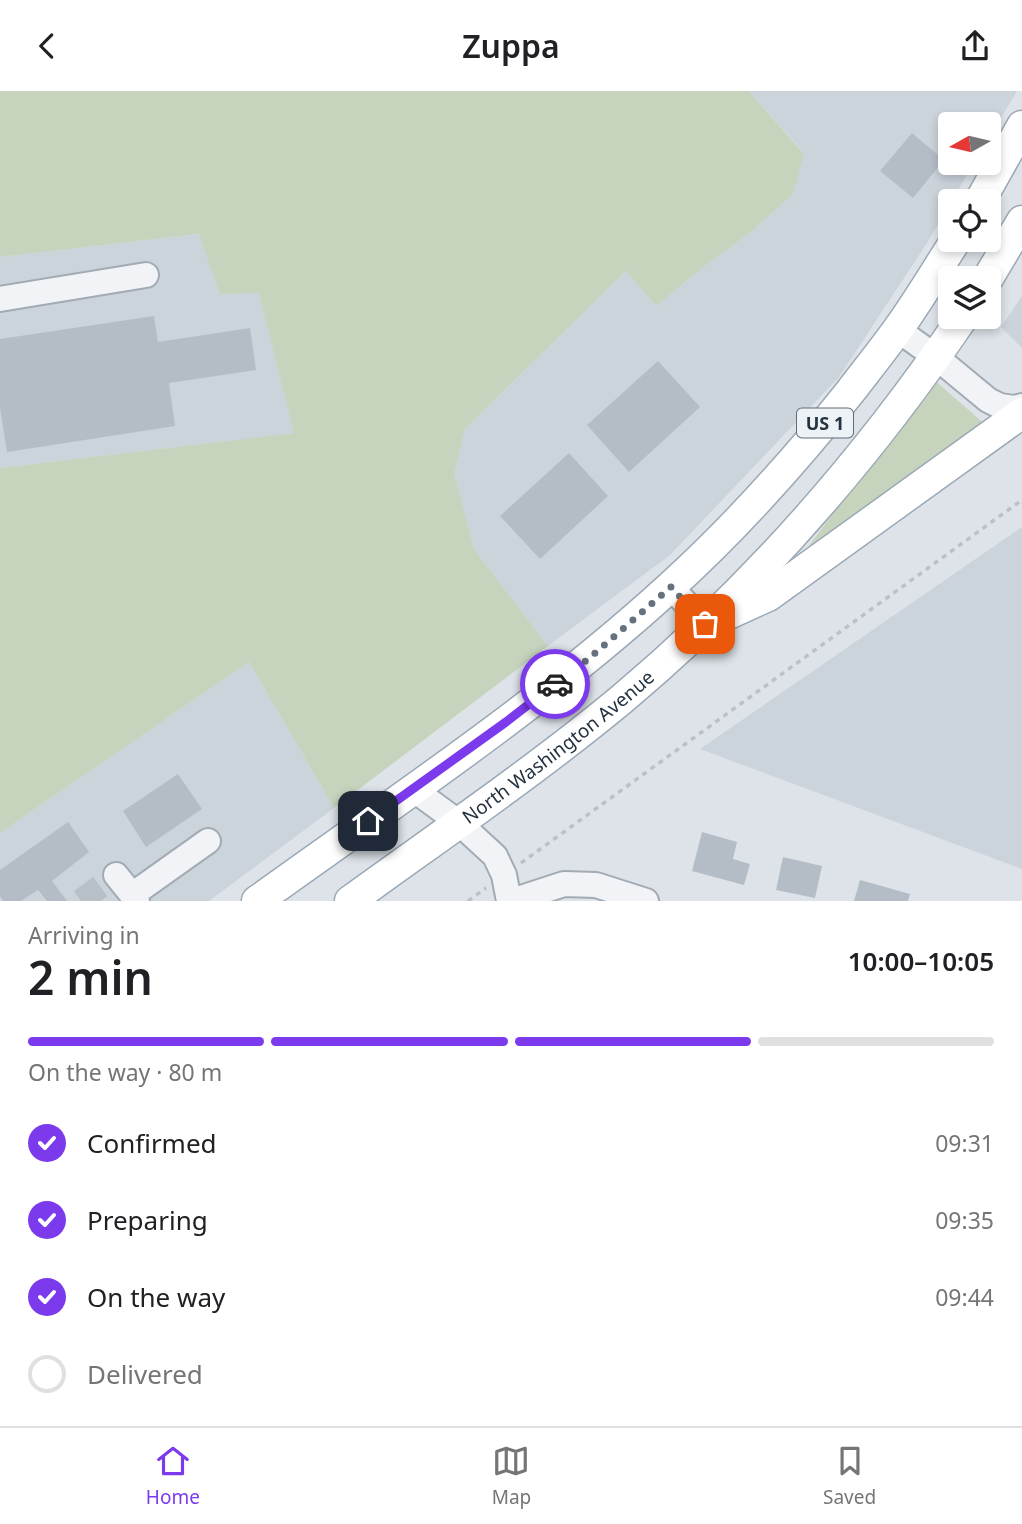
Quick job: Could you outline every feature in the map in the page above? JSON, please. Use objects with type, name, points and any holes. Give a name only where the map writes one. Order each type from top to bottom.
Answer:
[{"type":"main road","points":[[987,189],[1022,126]]},
{"type":"main road","points":[[995,266],[1022,221]]},
{"type":"main road","name":"US 1","points":[[257,901],[506,722],[576,668],[671,587],[713,547],[825,423],[898,330],[948,252]]},
{"type":"main road","name":"North Washington Avenue","points":[[350,901],[594,721],[705,624],[826,498],[955,329]]},
{"type":"main road","points":[[705,624],[768,596],[1022,413]]},
{"type":"street","points":[[0,299],[146,275]]},
{"type":"street","points":[[898,330],[988,400],[1000,406],[1022,406]]},
{"type":"street","points":[[671,587],[705,624]]},
{"type":"street","points":[[413,789],[458,823],[495,856],[504,875],[510,901],[564,884],[596,885],[646,901]]},
{"type":"street","points":[[116,875],[134,898],[208,841]]},
{"type":"path","points":[[468,901],[1022,500]]},
{"type":"shaded area","points":[[749,91],[1017,91],[1001,118],[1001,112],[938,112],[938,175],[967,175],[959,189],[938,189],[938,224],[839,377],[670,555],[548,646],[474,549],[454,473],[465,429],[626,271],[656,306],[751,232],[793,194],[804,153]]},
{"type":"shaded area","points":[[200,234],[220,294],[259,292],[295,433],[0,468],[0,257]]},
{"type":"shaded area","points":[[1022,296],[1022,348],[1001,327]]},
{"type":"shaded area","points":[[1022,527],[1022,869],[700,749]]},
{"type":"shaded area","points":[[249,662],[334,808],[209,901],[0,901],[0,833]]},
{"type":"green space","points":[[0,91],[749,91],[804,154],[793,194],[751,232],[656,306],[626,271],[465,429],[454,473],[474,549],[548,646],[334,808],[249,662],[0,833],[0,468],[294,433],[259,293],[220,294],[199,234],[0,257]]},
{"type":"green space","points":[[933,379],[987,426],[797,562]]},
{"type":"building","points":[[912,133],[938,155],[938,167],[913,198],[880,171]]},
{"type":"building","points":[[154,316],[158,342],[250,328],[256,370],[169,383],[175,426],[7,452],[0,408],[0,339]]},
{"type":"building","points":[[658,361],[700,407],[629,472],[587,425]]},
{"type":"building","points":[[569,453],[608,496],[540,559],[500,516]]},
{"type":"building","points":[[178,774],[202,809],[146,847],[123,811]]},
{"type":"building","points":[[68,822],[89,852],[52,881],[67,901],[47,901],[38,890],[21,901],[3,901],[0,896],[0,870]]},
{"type":"building","points":[[702,832],[737,842],[733,859],[750,864],[744,885],[692,871]]},
{"type":"building","points":[[783,857],[822,866],[815,898],[776,890]]},
{"type":"building","points":[[860,880],[910,894],[908,901],[854,901]]},
{"type":"tunnel","points":[[81,901],[116,875]]},
{"type":"way so far","points":[[555,684],[587,660],[671,587],[705,624]]},
{"type":"route","points":[[368,821],[555,684]]}]
